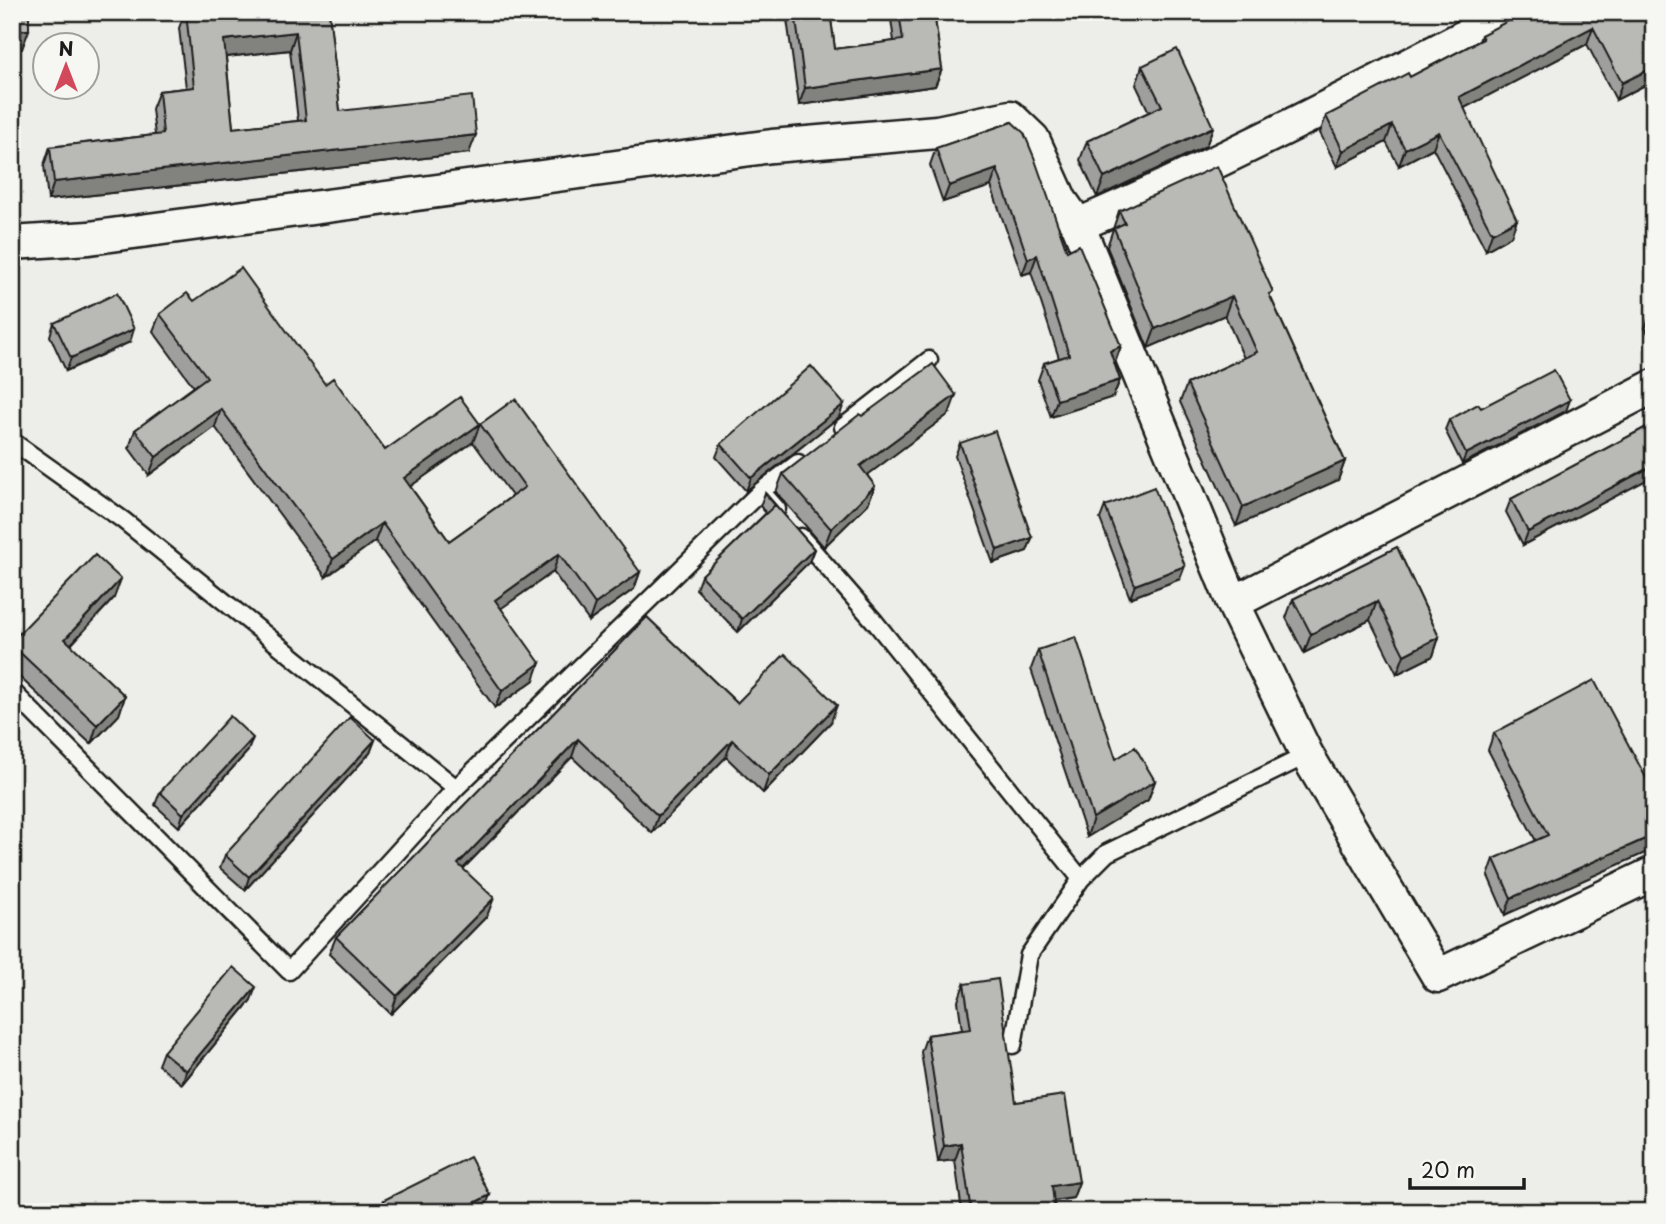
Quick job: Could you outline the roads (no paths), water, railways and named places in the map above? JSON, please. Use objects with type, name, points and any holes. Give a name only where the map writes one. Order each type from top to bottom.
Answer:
[{"type":"street","points":[[1078,225],[1137,200],[1340,101],[1512,12]]},
{"type":"street","points":[[12,243],[89,238],[772,146],[937,132],[1010,117],[1033,139],[1062,201],[1078,225],[1233,603],[1307,755],[1438,976],[1654,873]]},
{"type":"street","points":[[1233,603],[1654,386]]},
{"type":"lane","points":[[834,434],[929,360]]},
{"type":"lane","points":[[12,441],[123,520],[456,788]]},
{"type":"lane","points":[[12,691],[289,971],[456,788],[761,491],[813,450]]},
{"type":"lane","points":[[761,491],[875,622],[1081,878]]},
{"type":"lane","points":[[1013,1045],[1029,955],[1081,878],[1107,853],[1307,755]]}]
